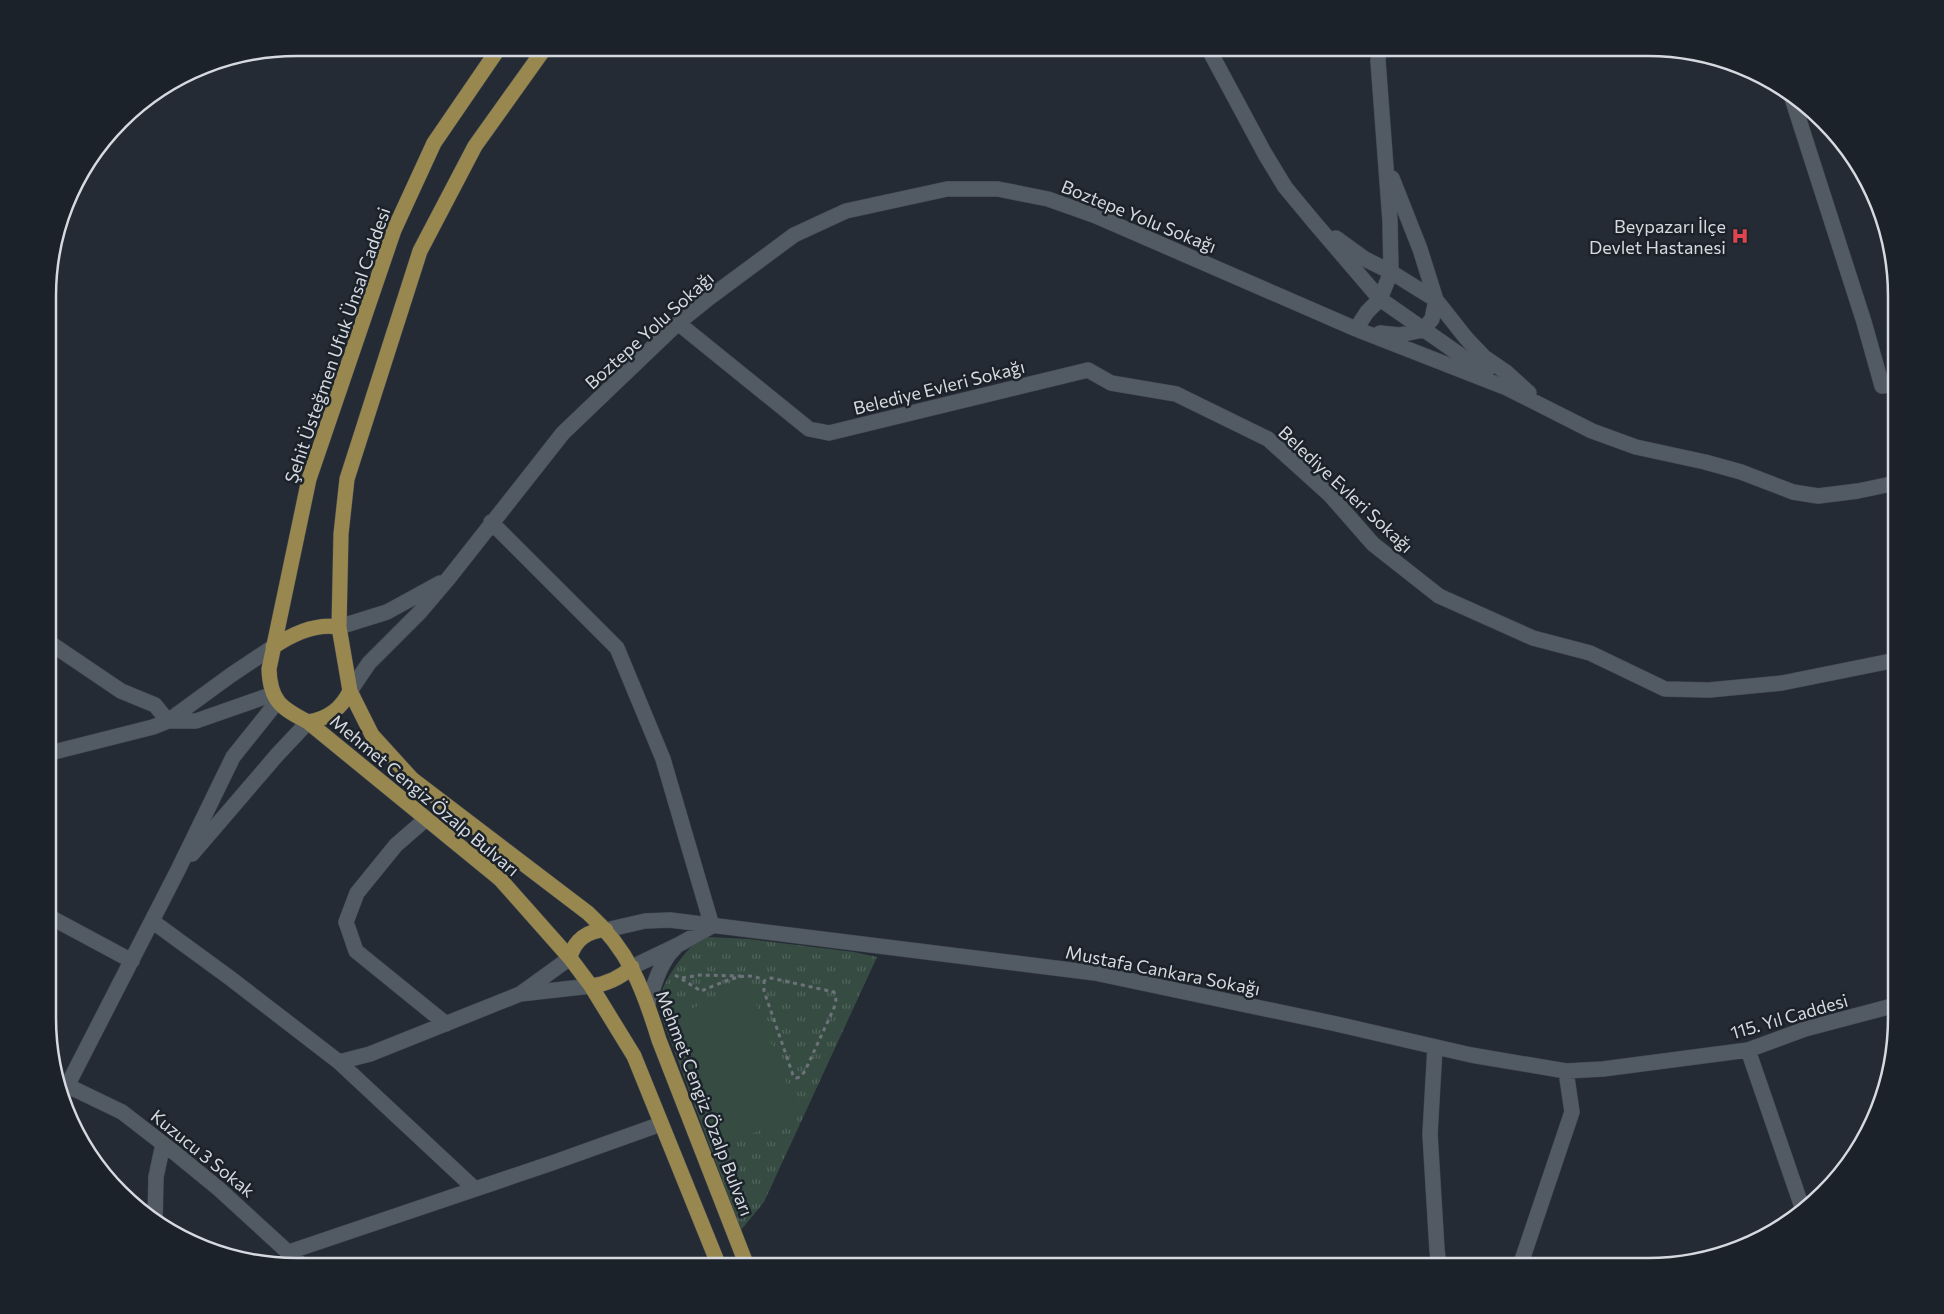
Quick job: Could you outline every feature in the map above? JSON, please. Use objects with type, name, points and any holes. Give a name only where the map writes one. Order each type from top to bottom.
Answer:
[{"type":"main road","name":"Şehit Üsteğmen Ufuk Ünsal Caddesi","points":[[273,647],[309,479],[394,230],[434,143],[494,56]]},
{"type":"main road","points":[[275,698],[270,685],[269,669],[273,647],[305,630],[331,626],[339,627],[341,534],[347,478],[420,251],[475,146],[538,56]]},
{"type":"main road","name":"Mehmet Cengiz Özalp Bulvarı","points":[[339,627],[350,692],[372,734],[412,779],[588,913],[606,930],[632,967],[648,1004],[658,1040],[743,1258]]},
{"type":"main road","points":[[308,722],[317,721],[334,713],[346,700],[350,692]]},
{"type":"main road","name":"Mehmet Cengiz Özalp Bulvarı","points":[[275,698],[286,710],[308,722],[500,879],[570,958],[634,1056],[716,1258]]},
{"type":"main road","points":[[570,958],[577,942],[586,934],[606,930]]},
{"type":"main road","points":[[590,986],[615,980],[632,967]]},
{"type":"street","points":[[1212,56],[1264,154],[1285,187],[1380,299],[1507,388],[1592,431],[1636,447],[1741,472],[1793,492],[1818,496],[1888,485]]},
{"type":"street","points":[[1356,330],[1367,312],[1380,299],[1391,272],[1390,221],[1378,56]]},
{"type":"street","points":[[1795,107],[1864,322],[1882,386],[1888,385]]},
{"type":"street","points":[[1356,330],[1399,335],[1423,330],[1432,318],[1436,300],[1420,250],[1385,162]]},
{"type":"street","name":"Boztepe Yolu Sokağı","points":[[350,692],[370,663],[420,612],[448,579],[563,433],[678,324],[709,298],[794,235],[846,211],[947,189],[989,189],[1048,199],[1096,216],[1356,330]]},
{"type":"street","points":[[1314,222],[1365,259],[1391,272],[1436,300],[1466,338],[1484,357],[1506,372],[1548,410]]},
{"type":"street","name":"Belediye Evleri Sokağı","points":[[678,324],[809,429],[829,433],[1088,370],[1111,383],[1176,394],[1268,439],[1330,495],[1373,544],[1439,596],[1533,638],[1590,653],[1665,690],[1709,690],[1782,683],[1888,662]]},
{"type":"street","points":[[1356,330],[1507,388]]},
{"type":"street","points":[[491,522],[617,648],[663,759],[712,926],[632,967]]},
{"type":"street","points":[[339,627],[387,612],[448,579]]},
{"type":"street","points":[[56,647],[121,690],[155,705],[168,721]]},
{"type":"street","points":[[56,755],[168,721],[273,647]]},
{"type":"street","points":[[168,721],[196,721],[275,698]]},
{"type":"street","points":[[67,1088],[178,870],[233,757],[275,698]]},
{"type":"street","points":[[178,870],[277,755],[308,722]]},
{"type":"street","points":[[426,819],[396,845],[357,893],[346,922],[356,951],[446,1024]]},
{"type":"street","points":[[56,920],[132,961]]},
{"type":"street","name":"Mustafa Cankara Sokağı","points":[[606,930],[645,920],[670,920],[1095,973],[1332,1023],[1471,1055],[1566,1071],[1603,1069]]},
{"type":"street","points":[[152,921],[339,1062],[475,1189]]},
{"type":"street","points":[[648,1004],[661,968],[669,954],[678,945]]},
{"type":"street","points":[[339,1062],[370,1054],[520,994],[570,958]]},
{"type":"street","points":[[520,994],[590,986]]},
{"type":"street","name":"115. Yıl Caddesi","points":[[1603,1069],[1748,1050],[1805,1029],[1888,1007]]},
{"type":"street","points":[[1436,1047],[1430,1134],[1438,1258]]},
{"type":"street","points":[[1748,1050],[1800,1203]]},
{"type":"street","points":[[1523,1258],[1572,1112],[1566,1071]]},
{"type":"street","name":"Kuzucu 3 Sokak","points":[[67,1089],[122,1112],[219,1189],[295,1258]]},
{"type":"street","points":[[289,1252],[661,1124]]},
{"type":"street","points":[[155,1212],[156,1177],[164,1144]]},
{"type":"path","points":[[661,968],[682,978],[701,991],[744,976]]},
{"type":"path","points":[[682,978],[700,975],[758,976],[764,981]]},
{"type":"path","points":[[771,978],[834,992],[836,1000],[834,1008],[805,1071],[800,1077],[796,1078],[793,1075],[764,991],[764,981],[771,978]]},
{"type":"green space","points":[[710,937],[748,939],[854,952],[877,957],[764,1202],[741,1230],[662,1018],[659,1005],[660,996],[667,979],[679,962],[696,943]]},
{"type":"green space","points":[[749,986],[799,1115],[718,1147],[668,1018]]},
{"type":"place","name":"Beypazarı İlçe Devlet Hastanesi","points":[[1740,236]]}]
